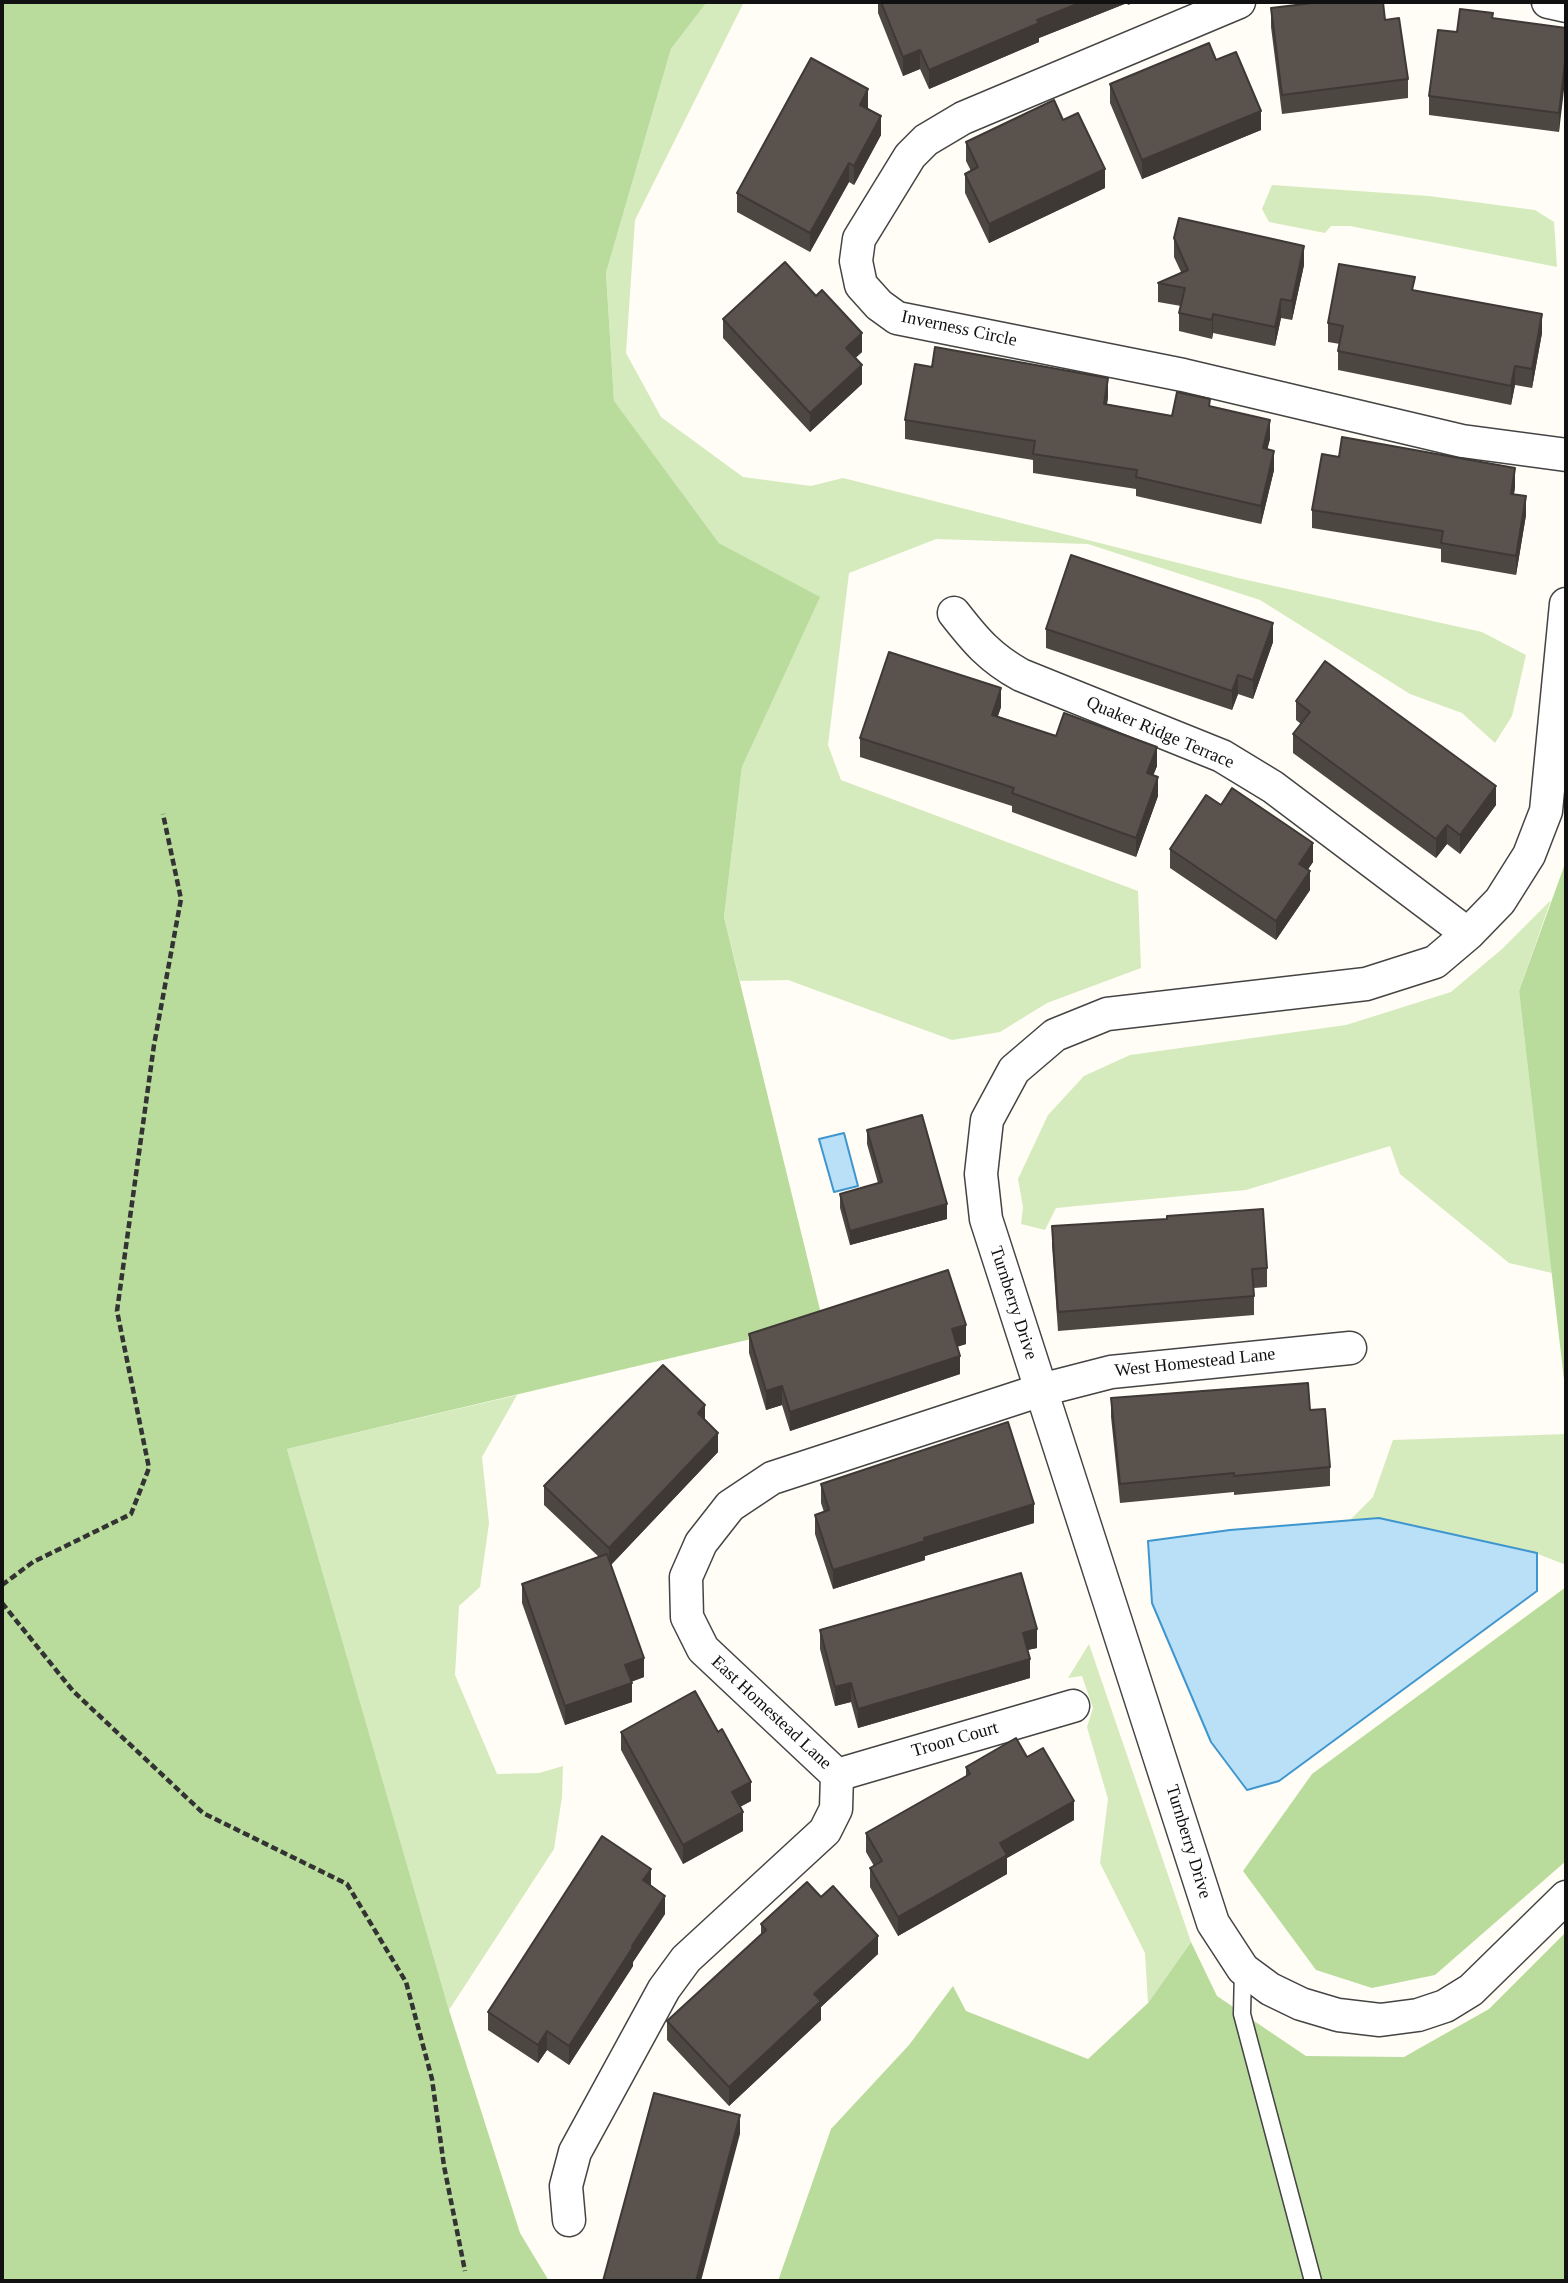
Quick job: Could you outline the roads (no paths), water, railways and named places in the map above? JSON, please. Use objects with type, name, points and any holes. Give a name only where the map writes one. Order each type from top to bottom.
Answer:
[{"type":"street","name":"Inverness Circle","points":[[1238,2],[963,118],[926,140],[910,156],[859,239],[856,261],[861,285],[897,318],[1183,375],[1462,441],[1566,455]]},
{"type":"street","points":[[1548,2],[1566,6]]},
{"type":"street","name":"Turnberry Drive","points":[[1566,604],[1546,811],[1529,855],[1500,901],[1468,934],[1436,962],[1366,984],[1107,1014],[1055,1035],[1014,1070],[987,1120],[981,1174],[986,1219],[1213,1923],[1243,1969],[1270,1989],[1301,2004],[1338,2015],[1380,2020],[1419,2015],[1445,2006],[1471,1990],[1566,1897]]},
{"type":"street","name":"Quaker Ridge Terrace","points":[[954,613],[978,645],[1000,663],[1021,675],[1222,756],[1273,787],[1468,934]]},
{"type":"street","name":"West Homestead Lane","points":[[1041,1390],[1138,1368],[1350,1348]]},
{"type":"street","name":"East Homestead Lane","points":[[569,2220],[566,2186],[575,2152],[664,1989],[686,1959],[825,1830],[836,1808],[837,1775],[703,1649],[687,1617],[686,1591],[686,1577],[701,1542],[730,1506],[772,1478],[1041,1390]]},
{"type":"street","name":"Troon Court","points":[[837,1775],[1073,1706]]},
{"type":"lane","points":[[1243,1969],[1242,2014],[1313,2281]]},
{"type":"water","points":[[844,1133],[858,1186],[834,1192],[819,1139]]},
{"type":"water","points":[[1379,1518],[1537,1553],[1537,1591],[1279,1781],[1247,1790],[1211,1742],[1152,1603],[1148,1541],[1230,1530]]}]
